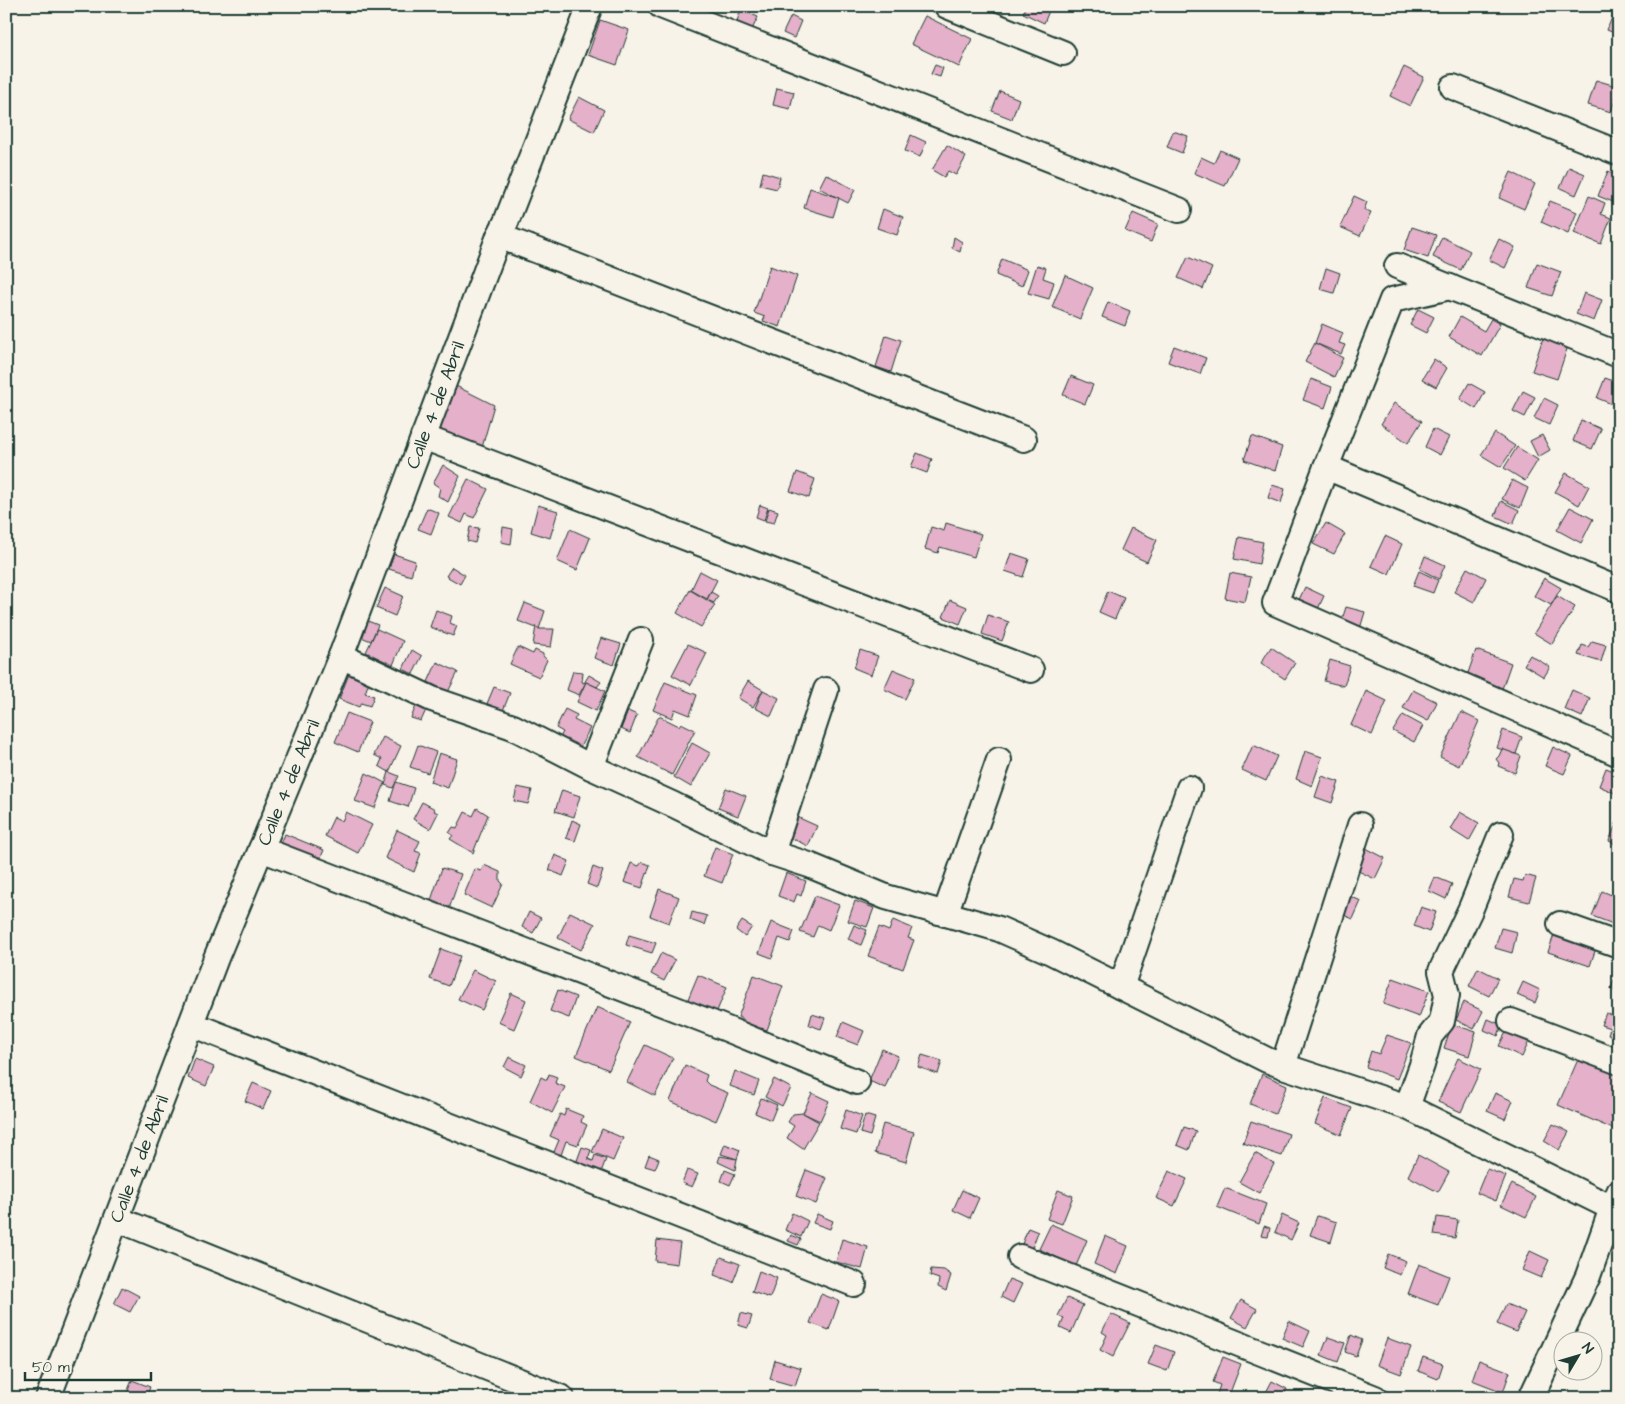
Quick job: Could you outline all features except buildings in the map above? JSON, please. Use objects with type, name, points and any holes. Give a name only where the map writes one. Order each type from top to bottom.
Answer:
[{"type":"street","name":"Calle 4 de Abril","points":[[48,1398],[216,958],[341,656],[422,437],[590,6]]},
{"type":"street","points":[[661,6],[1179,210]]},
{"type":"street","points":[[947,6],[1063,53]]},
{"type":"street","points":[[1453,86],[1619,153]]},
{"type":"street","points":[[499,236],[1024,438]]},
{"type":"street","points":[[1397,266],[1619,354]]},
{"type":"street","points":[[1450,287],[1392,300],[1274,603],[1619,754]]},
{"type":"street","points":[[422,437],[1031,670]]},
{"type":"street","points":[[1326,467],[1619,590]]},
{"type":"street","points":[[591,767],[641,640]]},
{"type":"street","points":[[341,656],[432,699],[513,727],[591,767],[772,853],[809,865],[886,897],[999,929],[1051,952],[1283,1066],[1407,1107],[1616,1204],[1588,1276],[1531,1398]]},
{"type":"street","points":[[772,853],[826,690]]},
{"type":"street","points":[[945,914],[999,760]]},
{"type":"street","points":[[1121,987],[1189,788]]},
{"type":"street","points":[[1283,1066],[1360,825]]},
{"type":"street","points":[[1407,1107],[1430,1036],[1442,1020],[1448,995],[1441,971],[1471,908],[1501,834]]},
{"type":"street","points":[[261,849],[712,1023],[857,1082]]},
{"type":"street","points":[[1560,924],[1619,945]]},
{"type":"street","points":[[1511,1021],[1619,1062]]},
{"type":"street","points":[[191,1024],[854,1284]]},
{"type":"street","points":[[116,1219],[562,1398]]},
{"type":"street","points":[[1020,1257],[1375,1398]]}]
